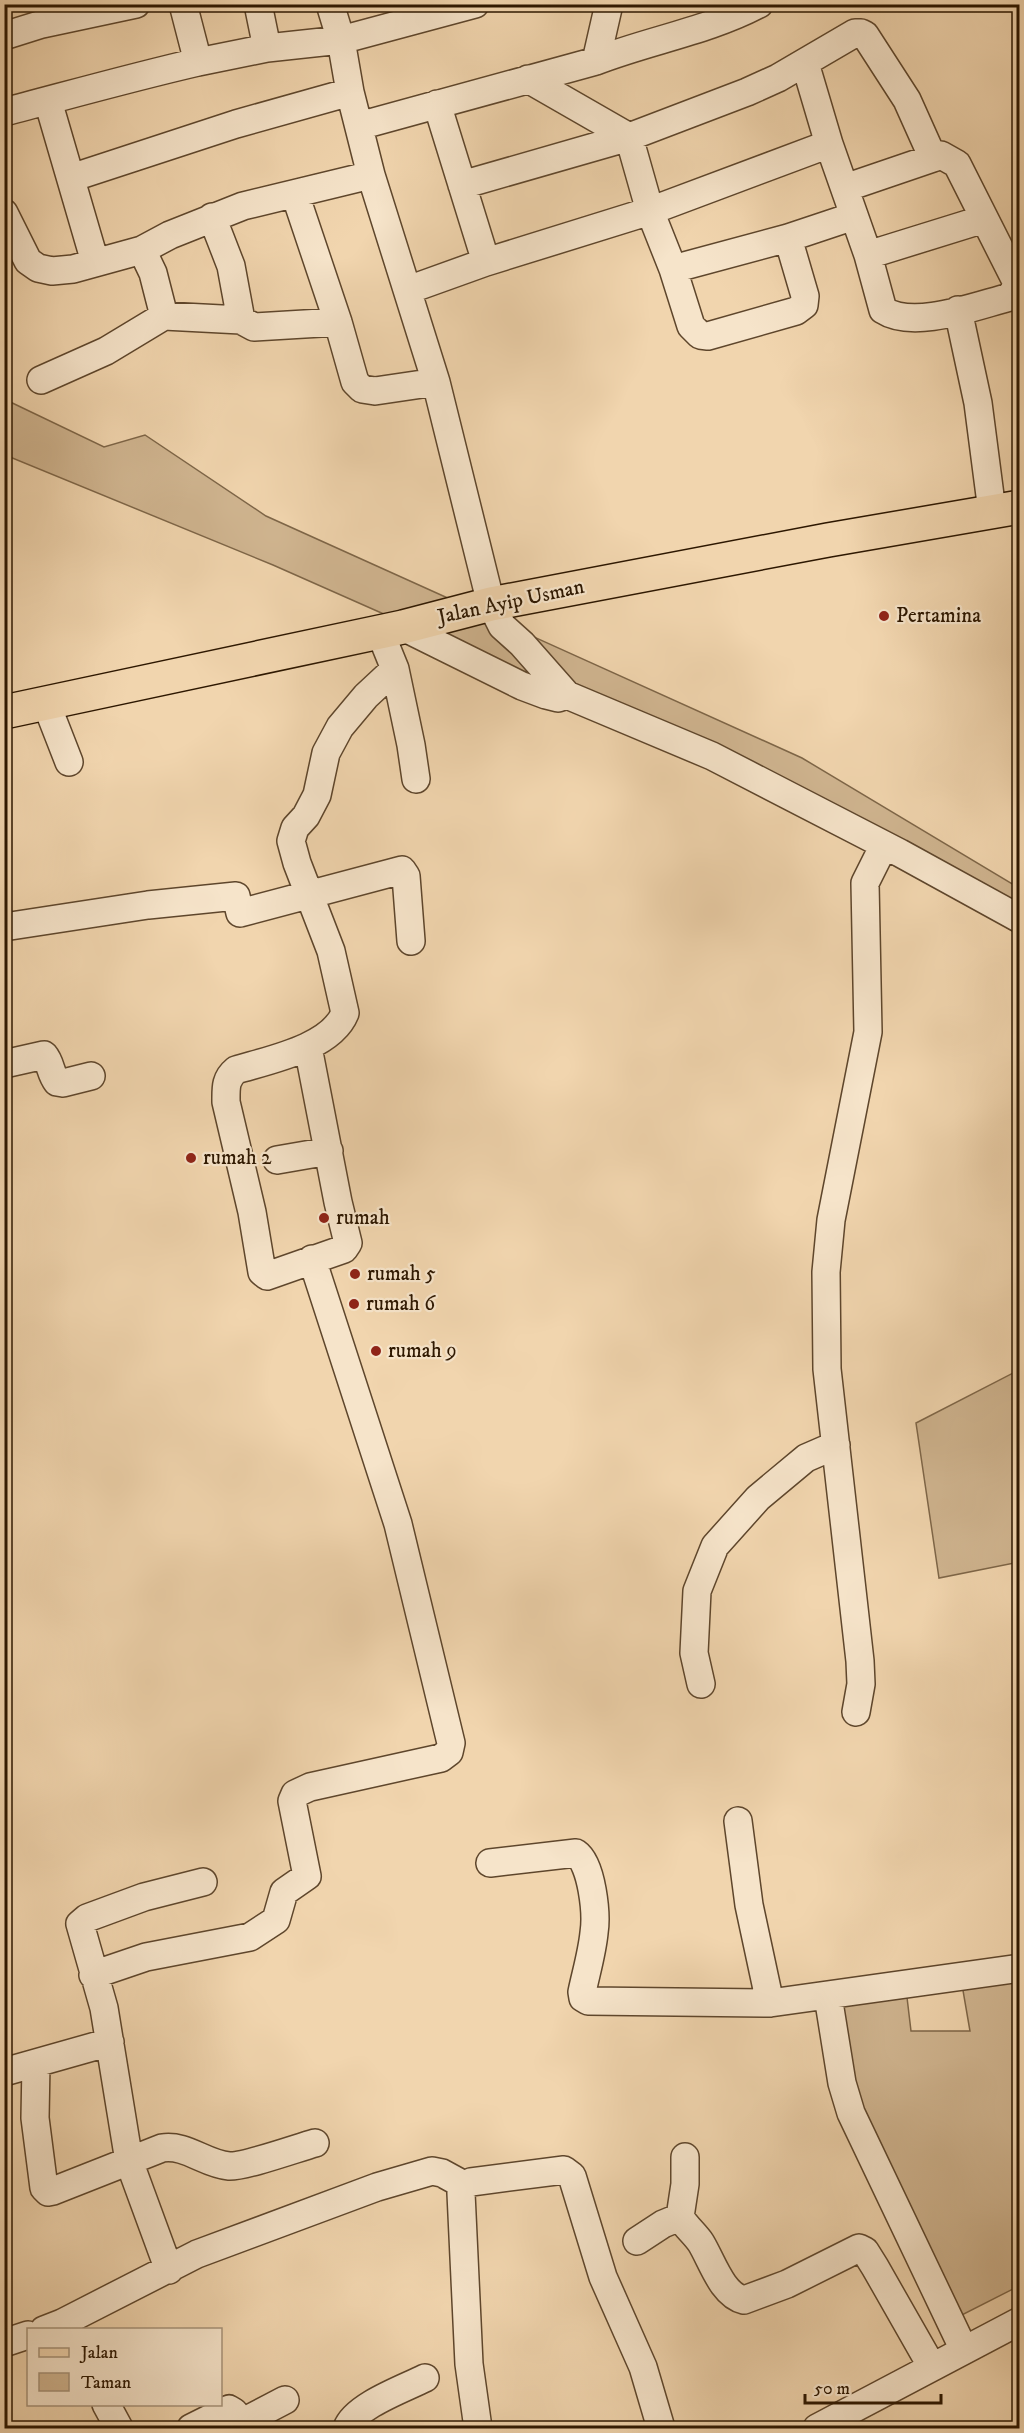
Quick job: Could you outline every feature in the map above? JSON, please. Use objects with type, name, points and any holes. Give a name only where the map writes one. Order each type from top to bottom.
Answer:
[{"type":"main road","name":"Jalan Ayip Usman","points":[[4,712],[391,630],[491,604],[1006,509]]},
{"type":"street","points":[[4,36],[42,24],[136,4]]},
{"type":"street","points":[[183,4],[198,62]]},
{"type":"street","points":[[258,4],[267,48]]},
{"type":"street","points":[[330,4],[341,40],[350,92],[371,175],[436,382],[491,604],[502,626],[522,644],[567,695],[712,756],[1020,919]]},
{"type":"street","points":[[596,61],[609,4]]},
{"type":"street","points":[[359,126],[596,61],[719,13],[759,4]]},
{"type":"street","points":[[4,112],[198,62],[267,48],[341,40],[474,5]]},
{"type":"street","points":[[462,185],[629,137],[747,92],[778,78],[855,33],[865,35],[907,100],[933,158]]},
{"type":"street","points":[[805,63],[829,144],[868,255],[883,310],[893,317],[918,319],[1010,297],[1016,290],[1016,281],[957,164],[942,155],[845,188]]},
{"type":"street","points":[[528,79],[629,137],[650,211],[673,269],[691,326],[700,335],[708,336],[796,311],[804,305],[805,296],[788,238]]},
{"type":"street","points":[[71,178],[236,124],[350,92]]},
{"type":"street","points":[[48,101],[95,262]]},
{"type":"street","points":[[437,105],[486,262]]},
{"type":"street","points":[[408,290],[486,262],[650,211],[829,144]]},
{"type":"street","points":[[4,213],[32,266],[52,271],[74,269],[142,250],[170,235],[243,206],[371,175]]},
{"type":"street","points":[[296,194],[355,382],[362,389],[375,391],[436,382]]},
{"type":"street","points":[[673,269],[788,238],[854,216]]},
{"type":"street","points":[[213,218],[231,267],[241,320]]},
{"type":"street","points":[[868,255],[984,219]]},
{"type":"street","points":[[142,250],[153,273],[164,316]]},
{"type":"street","points":[[958,310],[978,403],[1006,509]]},
{"type":"street","points":[[41,380],[106,351],[164,316],[241,320],[254,327],[338,322]]},
{"type":"street","points":[[416,779],[395,669],[391,630],[522,686],[558,698],[567,695]]},
{"type":"street","points":[[308,1047],[348,1243],[344,1249],[267,1276],[262,1272],[252,1212],[226,1102],[226,1086],[229,1076],[236,1070],[308,1047],[337,1025],[345,1013],[331,951],[291,841],[295,828],[306,816],[317,795],[326,753],[340,727],[366,696],[395,669]]},
{"type":"street","points":[[46,703],[69,762]]},
{"type":"street","points":[[856,1712],[861,1684],[860,1661],[827,1369],[827,1247],[868,1032],[865,883],[884,845]]},
{"type":"street","points":[[4,927],[148,905],[236,896],[240,913],[402,870],[406,876],[411,941]]},
{"type":"street","points":[[4,1064],[44,1055],[48,1060],[52,1076],[57,1082],[63,1083],[91,1076]]},
{"type":"street","points":[[277,1160],[329,1151]]},
{"type":"street","points":[[93,1975],[147,1957],[250,1937],[266,1929],[276,1920],[284,1892],[307,1875],[292,1801],[295,1794],[310,1787],[441,1758],[449,1752],[452,1743],[398,1524],[312,1259]]},
{"type":"street","points":[[701,1684],[694,1653],[697,1591],[715,1546],[758,1498],[806,1458],[836,1445]]},
{"type":"street","points":[[738,1821],[749,1905],[770,2003]]},
{"type":"street","points":[[490,1863],[576,1853],[581,1856],[588,1871],[595,1931],[582,1992],[583,1998],[588,2001],[770,2003],[1020,1968]]},
{"type":"street","points":[[169,2270],[129,2161],[104,2008],[80,1924],[87,1918],[144,1897],[203,1882]]},
{"type":"street","points":[[828,1996],[842,2083],[851,2113],[964,2350]]},
{"type":"street","points":[[4,2072],[110,2042]]},
{"type":"street","points":[[36,2064],[35,2118],[44,2188],[48,2192],[171,2146],[230,2166],[315,2143]]},
{"type":"street","points":[[685,2157],[685,2184],[680,2217],[701,2243],[729,2290],[737,2298],[744,2300],[787,2284],[859,2248],[865,2251],[932,2367]]},
{"type":"street","points":[[478,2428],[470,2364],[461,2193],[464,2185],[471,2182],[564,2170],[572,2176],[603,2277],[643,2367],[661,2428]]},
{"type":"street","points":[[57,2328],[113,2296],[197,2254],[377,2187],[432,2171],[442,2173],[464,2185]]},
{"type":"street","points":[[637,2241],[663,2224],[680,2217]]},
{"type":"street","points":[[817,2428],[1020,2321]]},
{"type":"street","points":[[4,2343],[27,2335]]},
{"type":"street","points":[[347,2428],[349,2422],[359,2412],[425,2378]]},
{"type":"street","points":[[191,2428],[228,2409],[234,2412],[242,2426],[285,2400]]},
{"type":"green space","points":[[4,399],[104,447],[145,435],[266,516],[802,758],[1019,888],[1019,935],[797,797],[273,565],[5,455]]},
{"type":"green space","points":[[1019,1370],[1019,1562],[939,1578],[916,1423]]},
{"type":"green space","points":[[1019,1972],[1019,2286],[954,2319],[840,2059],[829,1990],[906,1989],[911,2031],[970,2031],[961,1979]]},
{"type":"place","name":"Pertamina","points":[[884,616]]},
{"type":"place","name":"rumah 2","points":[[191,1158]]},
{"type":"place","name":"rumah","points":[[324,1218]]},
{"type":"place","name":"rumah 5","points":[[355,1274]]},
{"type":"place","name":"rumah 6","points":[[354,1304]]},
{"type":"place","name":"rumah 9","points":[[376,1351]]}]
